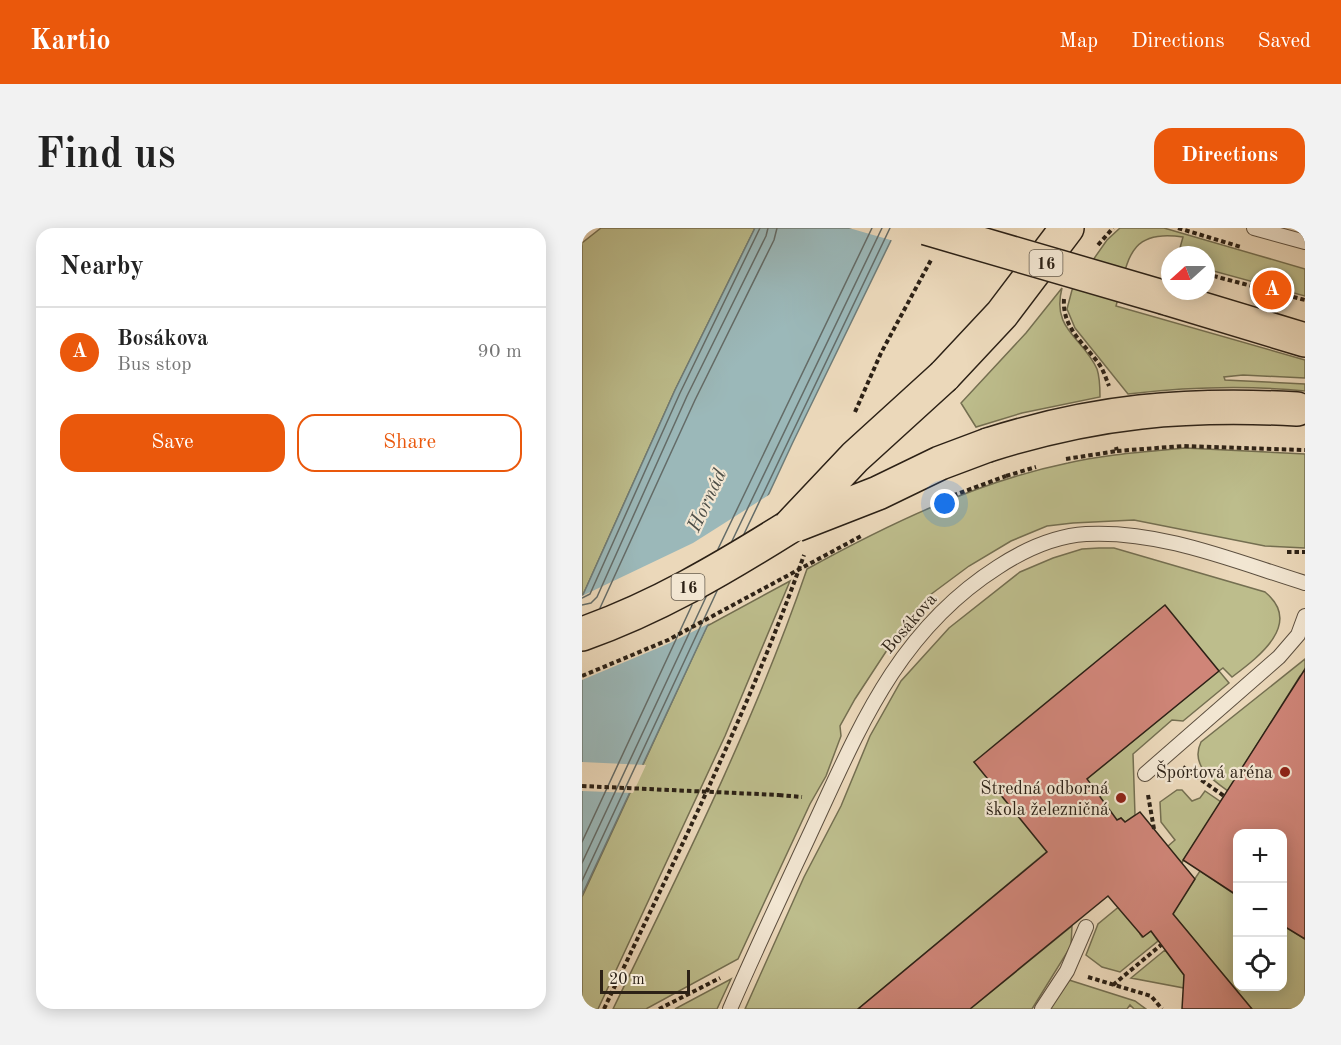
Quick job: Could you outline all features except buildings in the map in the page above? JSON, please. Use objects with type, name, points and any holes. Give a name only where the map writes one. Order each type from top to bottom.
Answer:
[{"type":"main road","name":"16","points":[[582,634],[633,614],[692,585],[797,540],[855,457],[945,376],[1002,314],[1067,228]]},
{"type":"main road","name":"16","points":[[929,244],[1166,298],[1305,340]]},
{"type":"main road","points":[[797,540],[878,493],[940,463],[988,445],[1074,421],[1114,414],[1196,406],[1301,412]]},
{"type":"lane","points":[[1254,228],[1305,242]]},
{"type":"lane","name":"Bosákova","points":[[730,1009],[886,679],[933,618],[984,576],[1042,543],[1084,534],[1114,534],[1161,540],[1202,550],[1305,584]]},
{"type":"lane","points":[[1145,774],[1279,657],[1292,644],[1304,622]]},
{"type":"lane","points":[[1042,1009],[1067,971],[1086,927]]},
{"type":"path","points":[[1093,253],[1113,228]]},
{"type":"path","points":[[854,414],[929,244]]},
{"type":"path","points":[[1215,276],[1305,300]]},
{"type":"path","points":[[1067,289],[1064,300],[1065,318],[1101,366],[1113,396],[1117,451]]},
{"type":"path","points":[[1063,460],[1117,451],[1184,446],[1305,450]]},
{"type":"path","points":[[937,501],[1044,465]]},
{"type":"path","points":[[582,676],[668,640],[871,531]]},
{"type":"path","points":[[604,1009],[725,754],[778,628],[797,540]]},
{"type":"path","points":[[1166,755],[1224,796]]},
{"type":"path","points":[[1145,774],[1154,829]]},
{"type":"path","points":[[582,786],[779,795]]},
{"type":"path","points":[[1113,985],[1161,945]]},
{"type":"path","points":[[659,1009],[750,963]]},
{"type":"path","points":[[1067,971],[1151,996],[1162,1009]]},
{"type":"green space","points":[[601,228],[755,228],[675,390],[582,597],[582,243]]},
{"type":"green space","points":[[1120,228],[1164,228],[1305,269],[1305,296],[1215,271],[1215,246],[1180,246],[1183,237],[1150,238],[1140,244],[1127,263],[1116,306],[1305,360],[1305,378],[1243,375],[1224,377],[1225,380],[1305,384],[1305,391],[1216,388],[1128,394],[1075,328],[1067,309],[1072,290],[1107,240]]},
{"type":"green space","points":[[1062,288],[1061,314],[1070,332],[1097,369],[1100,397],[1022,413],[976,427],[961,403],[1026,333]]},
{"type":"green space","points":[[1185,448],[1305,454],[1305,548],[1265,546],[1134,520],[1073,523],[1047,526],[1011,541],[969,566],[930,595],[906,621],[855,699],[840,726],[841,736],[826,776],[810,804],[738,959],[646,1009],[613,1009],[717,792],[765,682],[807,569],[901,521],[1000,481],[1082,460]]},
{"type":"green space","points":[[1114,548],[1265,592],[1276,604],[1280,616],[1278,628],[1264,650],[1232,677],[1223,668],[974,762],[1062,839],[858,1009],[745,1009],[804,877],[841,806],[870,736],[901,681],[949,628],[1020,572],[1082,549]]},
{"type":"green space","points":[[790,581],[725,736],[598,1009],[582,1009],[582,897],[707,626]]},
{"type":"green space","points":[[1305,659],[1305,673],[1300,676],[1228,791],[1215,782],[1200,764],[1198,750],[1201,742]]},
{"type":"green space","points":[[1219,671],[1229,683],[1183,721],[1172,720],[1133,754],[1135,815],[1125,822],[1121,818],[1117,821],[1074,789]]},
{"type":"green space","points":[[1177,790],[1182,790],[1192,801],[1200,798],[1205,791],[1221,802],[1174,875],[1160,853],[1175,840],[1161,822],[1160,802]]},
{"type":"green space","points":[[1200,871],[1233,893],[1233,986],[1172,913]]},
{"type":"green space","points":[[1121,905],[1143,932],[1140,934],[1142,937],[1151,931],[1158,941],[1120,972],[1102,967],[1086,955],[1098,924]]},
{"type":"green space","points":[[1072,926],[1071,946],[1032,1009],[970,1009]]},
{"type":"green space","points":[[1287,928],[1305,939],[1305,1009],[1252,1009],[1237,991],[1287,991]]},
{"type":"green space","points":[[1165,950],[1184,975],[1184,988],[1131,978]]},
{"type":"green space","points":[[731,979],[717,1009],[675,1009]]},
{"type":"green space","points":[[1069,980],[1135,1001],[1146,1009],[1134,1009],[1130,1005],[1127,1009],[1050,1009]]},
{"type":"water","name":"Hornád","points":[[755,228],[897,228],[793,442],[582,895],[582,597],[675,390]]},
{"type":"pier","points":[[849,228],[900,228],[894,241]]},
{"type":"pier","points":[[772,493],[712,622],[670,643],[582,680],[582,596],[693,543]]},
{"type":"pier","points":[[582,762],[646,765],[633,793],[582,791]]},
{"type":"place","name":"Bosákova","points":[[1272,290]]},
{"type":"place","name":"Športová aréna","points":[[1285,772]]},
{"type":"place","name":"Stredná odborná škola železničná","points":[[1121,798]]}]
